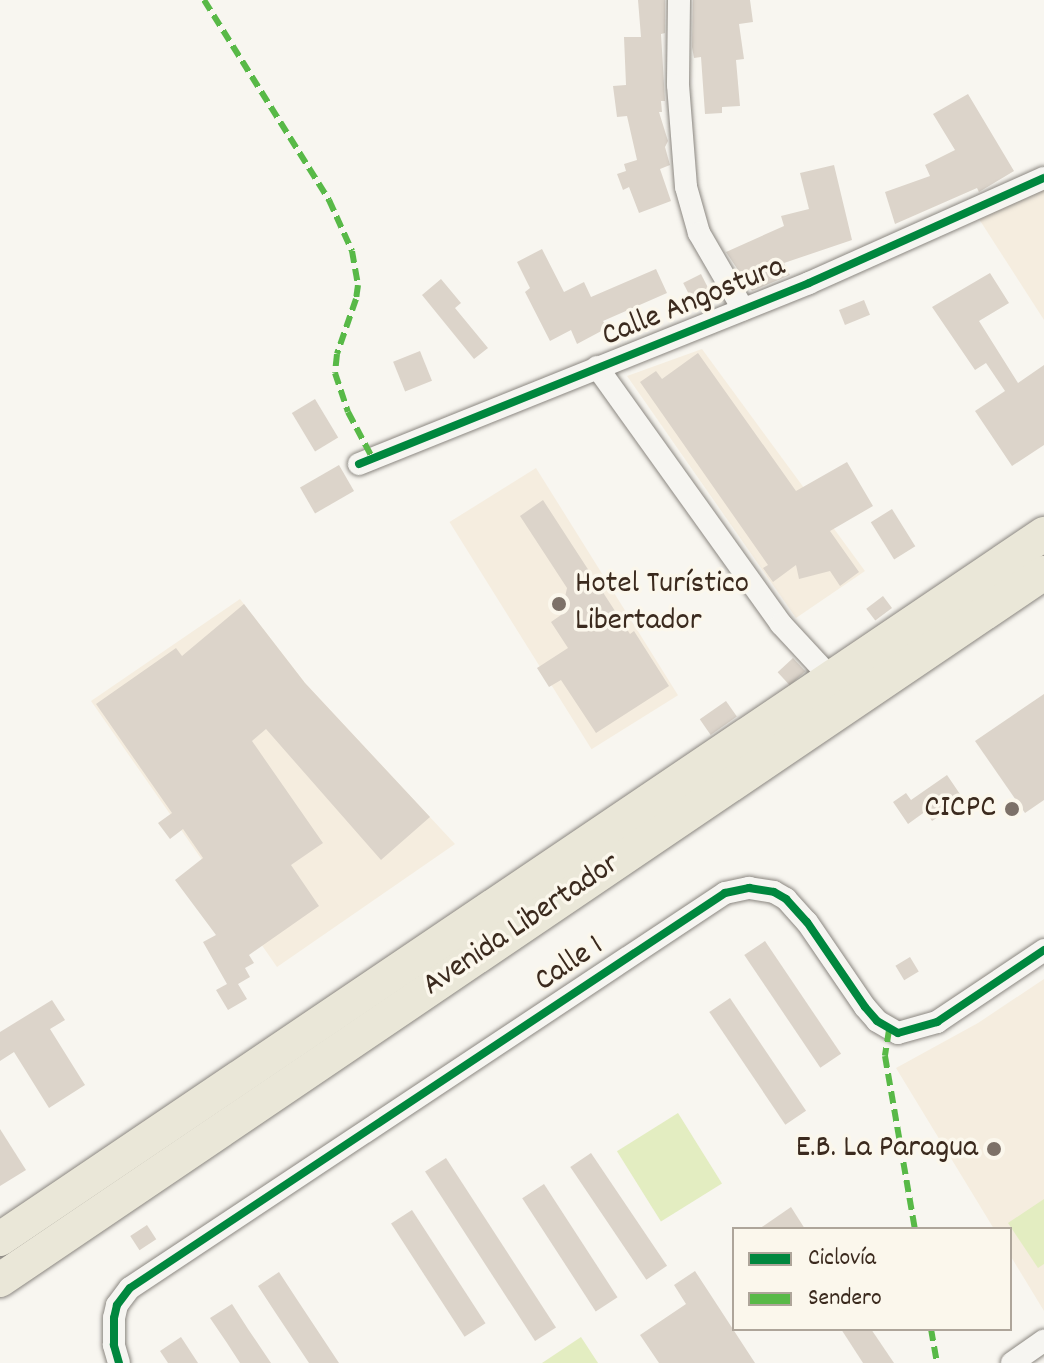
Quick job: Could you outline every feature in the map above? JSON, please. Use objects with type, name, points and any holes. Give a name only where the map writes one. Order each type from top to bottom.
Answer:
[{"type":"main road","name":"Avenida Libertador","points":[[0,1239],[1044,535]]},
{"type":"main road","name":"Avenida Libertador","points":[[0,1280],[1044,573]]},
{"type":"street","points":[[679,0],[678,85],[686,187],[699,233],[743,309]]},
{"type":"street","name":"Calle Angostura","points":[[359,464],[743,309],[1044,178]]},
{"type":"street","points":[[597,367],[781,624],[830,677]]},
{"type":"street","name":"Calle 1","points":[[119,1363],[114,1345],[114,1318],[123,1295],[156,1269],[725,893],[749,888],[774,892],[786,899],[807,922],[865,1007],[877,1021],[898,1033],[937,1022],[1044,950]]},
{"type":"street","points":[[1012,1363],[1044,1341]]},
{"type":"shaded area","points":[[1044,189],[1044,320],[979,219]]},
{"type":"shaded area","points":[[702,349],[865,571],[796,618],[627,376]]},
{"type":"shaded area","name":"Hotel Turístico Libertador","points":[[536,468],[678,695],[592,749],[449,522]]},
{"type":"shaded area","points":[[240,599],[305,683],[455,844],[277,967],[91,701]]},
{"type":"shaded area","name":"E.B. La Paragua","points":[[1044,979],[1044,1311],[1012,1258],[1012,1227],[993,1227],[896,1068],[978,1023]]},
{"type":"green space","points":[[678,1113],[722,1183],[661,1222],[617,1151]]},
{"type":"green space","points":[[1044,1199],[1044,1264],[1038,1268],[1008,1223]]},
{"type":"green space","points":[[581,1337],[598,1363],[542,1363]]},
{"type":"building","points":[[638,0],[665,0],[665,33],[661,34],[665,101],[661,101],[662,112],[659,112],[668,141],[665,147],[670,165],[660,169],[671,201],[639,213],[629,187],[623,190],[617,174],[626,171],[624,164],[637,160],[627,116],[617,117],[613,86],[626,85],[624,37],[641,37]]},
{"type":"building","points":[[693,0],[750,0],[753,22],[739,24],[744,59],[736,60],[740,106],[722,107],[722,113],[705,114],[701,57],[694,58],[692,47]]},
{"type":"building","points":[[968,94],[1014,171],[979,192],[977,188],[895,224],[885,192],[930,176],[925,165],[955,150],[933,114]]},
{"type":"building","points":[[834,165],[852,240],[784,263],[790,275],[752,291],[726,252],[784,226],[781,216],[809,209],[800,173]]},
{"type":"building","points":[[542,249],[564,292],[584,282],[591,297],[656,269],[667,293],[603,321],[607,328],[577,344],[571,330],[550,341],[525,292],[530,288],[517,262]]},
{"type":"building","points":[[990,273],[1009,303],[979,321],[1018,383],[1044,365],[1044,445],[1012,466],[975,411],[1005,391],[986,363],[975,370],[932,307]]},
{"type":"building","points":[[701,274],[712,296],[695,305],[683,283]]},
{"type":"building","points":[[441,279],[461,303],[455,308],[488,348],[474,359],[422,295]]},
{"type":"building","points":[[864,300],[870,315],[845,325],[839,310]]},
{"type":"building","points":[[420,351],[432,381],[405,392],[393,362]]},
{"type":"building","points":[[698,353],[796,491],[847,462],[873,506],[830,531],[859,572],[840,586],[830,571],[799,579],[796,565],[773,582],[763,568],[768,565],[640,382],[656,371],[662,379]]},
{"type":"building","points":[[315,399],[338,438],[315,451],[292,413]]},
{"type":"building","points":[[339,465],[354,491],[315,513],[300,488]]},
{"type":"building","points":[[543,500],[630,634],[634,631],[669,686],[596,733],[561,680],[549,687],[537,668],[568,648],[551,622],[561,615],[567,588],[520,516]]},
{"type":"building","points":[[892,509],[915,546],[894,560],[871,522]]},
{"type":"building","points":[[883,596],[892,608],[875,621],[866,609]]},
{"type":"building","points":[[244,604],[305,683],[430,817],[381,860],[266,729],[252,741],[323,843],[291,865],[319,906],[249,955],[254,963],[245,968],[250,977],[238,984],[247,999],[228,1010],[216,990],[227,984],[203,942],[216,935],[175,880],[203,858],[183,829],[170,839],[158,823],[172,813],[96,704],[176,648],[182,656]]},
{"type":"building","points":[[793,658],[805,671],[790,685],[778,672]]},
{"type":"building","points":[[1044,694],[1044,800],[1025,813],[975,741]]},
{"type":"building","points":[[726,701],[737,717],[711,735],[700,719]]},
{"type":"building","points":[[947,775],[964,800],[932,821],[926,811],[908,824],[893,802],[906,793],[911,800]]},
{"type":"building","points":[[765,941],[841,1054],[820,1068],[744,955]]},
{"type":"building","points":[[910,957],[919,972],[904,980],[895,966]]},
{"type":"building","points":[[730,998],[806,1111],[785,1125],[709,1012]]},
{"type":"building","points":[[52,1000],[65,1020],[50,1029],[85,1085],[49,1108],[14,1052],[0,1061],[0,1032]]},
{"type":"building","points":[[0,1129],[26,1170],[0,1186]]},
{"type":"building","points":[[591,1153],[667,1266],[646,1280],[570,1167]]},
{"type":"building","points":[[446,1158],[556,1327],[535,1341],[425,1172]]},
{"type":"building","points":[[544,1184],[618,1297],[596,1311],[522,1198]]},
{"type":"building","points":[[791,1207],[804,1227],[762,1227]]},
{"type":"building","points":[[412,1210],[486,1323],[465,1337],[391,1224]]},
{"type":"building","points":[[147,1225],[156,1239],[139,1250],[130,1236]]},
{"type":"building","points":[[695,1271],[755,1363],[659,1363],[640,1335],[686,1304],[674,1285]]},
{"type":"building","points":[[279,1272],[339,1363],[309,1363],[275,1312],[258,1286]]},
{"type":"building","points":[[232,1304],[271,1363],[240,1363],[210,1318]]},
{"type":"building","points":[[842,1331],[872,1331],[894,1363],[863,1363]]},
{"type":"building","points":[[181,1337],[198,1363],[168,1363],[160,1351]]},
{"type":"marked path","points":[[204,0],[329,200],[352,251],[358,285],[337,354],[335,373],[348,412],[373,459]]},
{"type":"marked path","points":[[889,1030],[885,1056],[915,1227]]},
{"type":"marked path","points":[[931,1331],[937,1363]]},
{"type":"cycle path","points":[[359,464],[809,283],[1044,178]]},
{"type":"cycle path","points":[[119,1363],[114,1345],[114,1318],[117,1305],[130,1288],[725,893],[749,888],[774,892],[786,899],[807,922],[865,1007],[877,1021],[898,1033],[937,1022],[1044,950]]},
{"type":"place","name":"Hotel Turístico Libertador","points":[[559,604]]},
{"type":"place","name":"CICPC","points":[[1012,809]]},
{"type":"place","name":"E.B. La Paragua","points":[[994,1149]]}]
